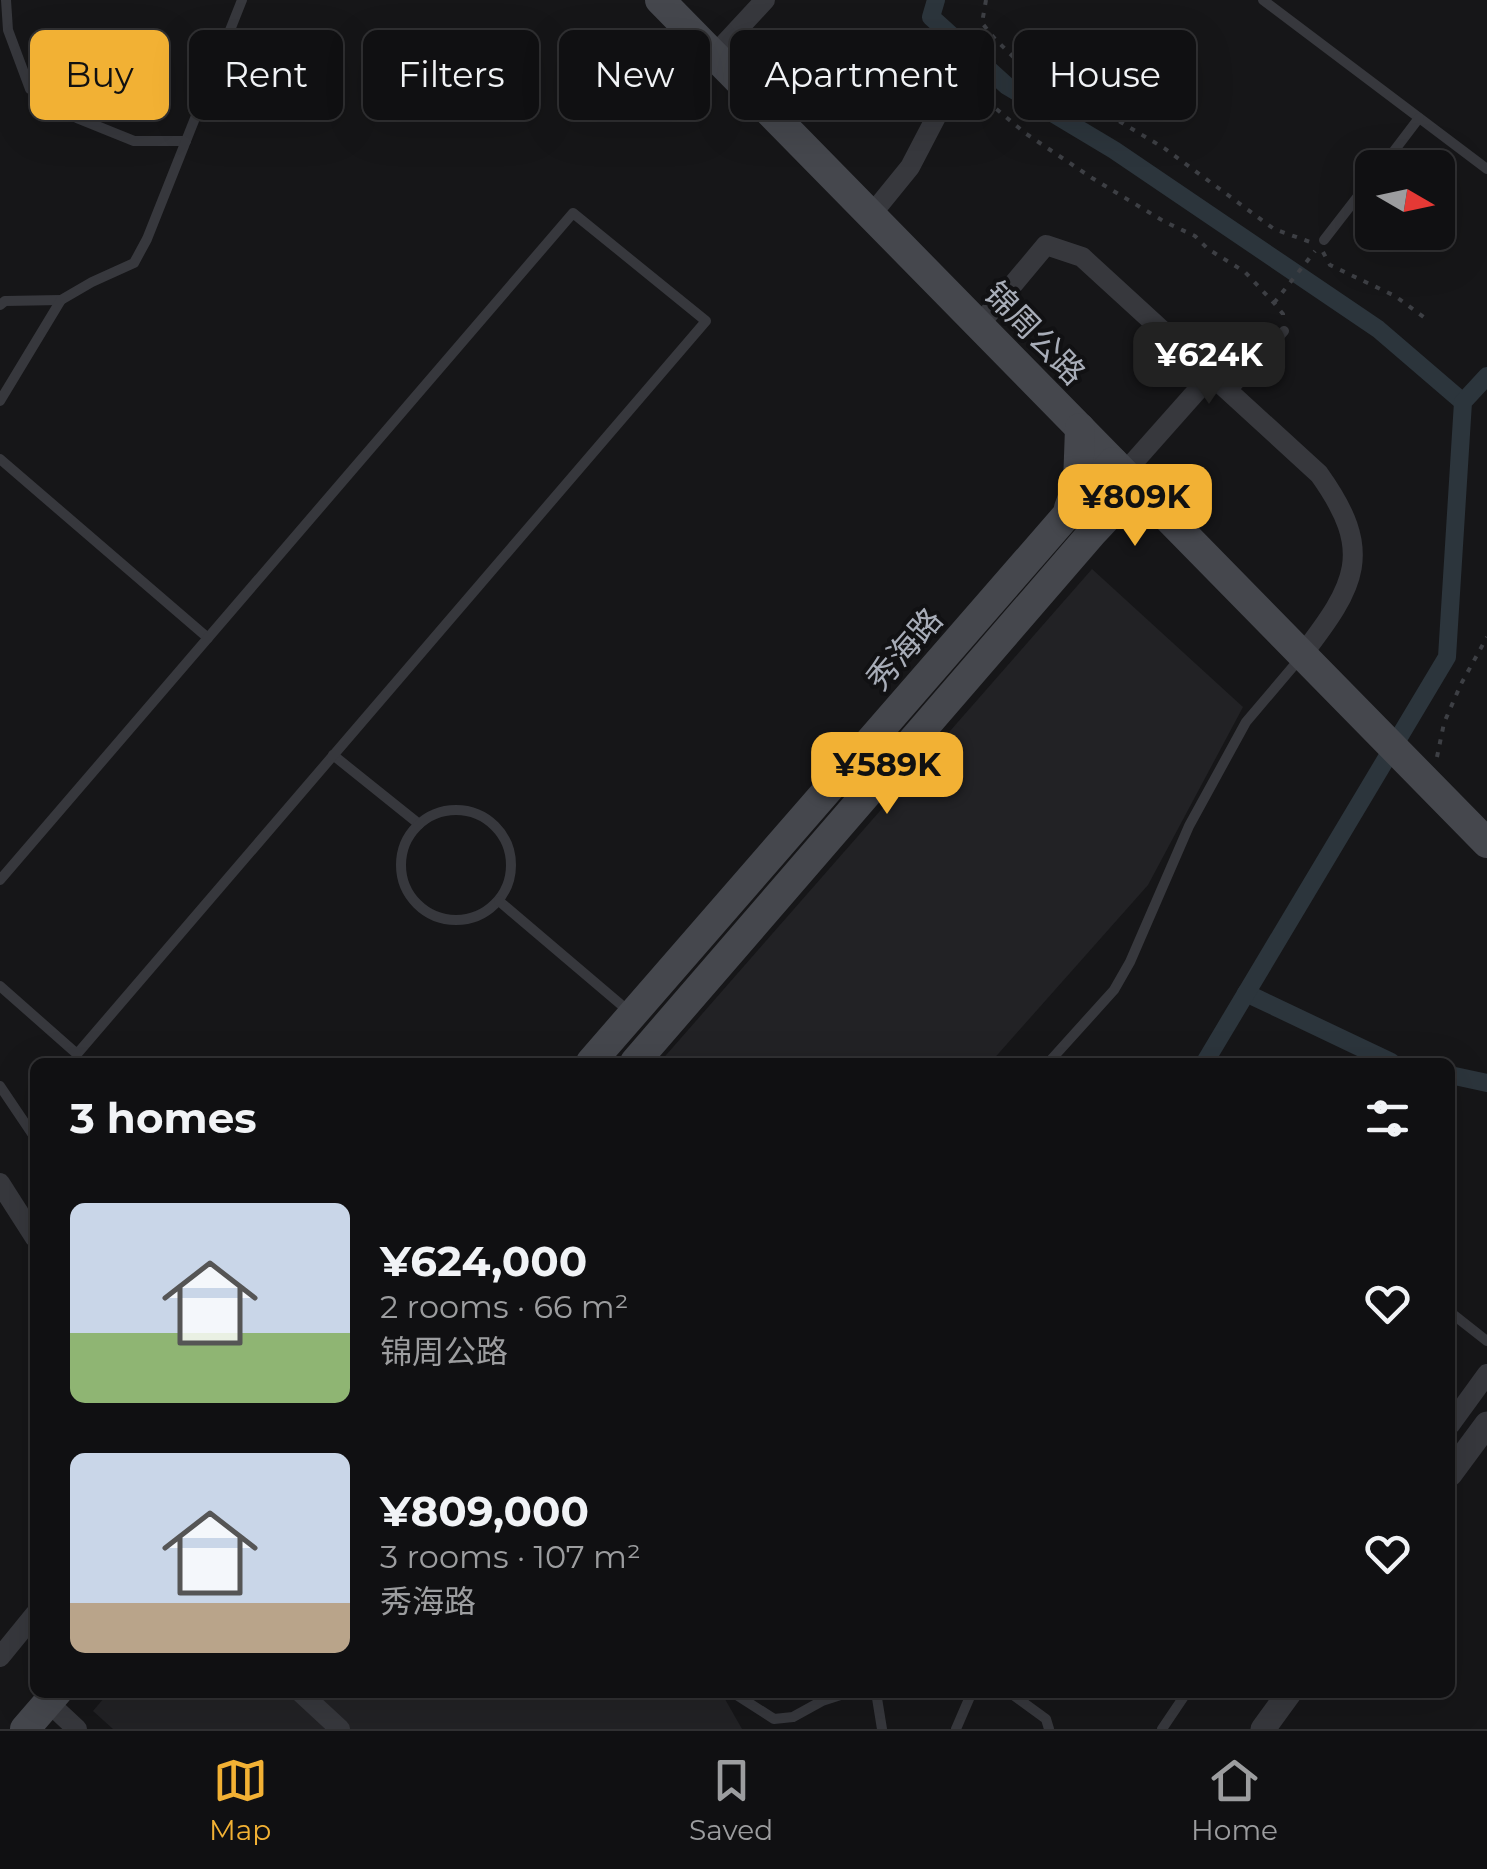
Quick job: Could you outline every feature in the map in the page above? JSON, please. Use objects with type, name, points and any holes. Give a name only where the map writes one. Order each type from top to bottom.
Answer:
[{"type":"main road","name":"锦周公路","points":[[660,0],[1426,781],[1484,833]]},
{"type":"main road","points":[[1066,517],[1078,484],[1080,428]]},
{"type":"main road","name":"秀海路","points":[[594,1058],[1066,517],[1125,474]]},
{"type":"main road","name":"秀海路","points":[[638,1058],[1093,532],[1125,474]]},
{"type":"main road","points":[[1093,532],[1133,518],[1166,516]]},
{"type":"main road","points":[[25,1729],[62,1710]]},
{"type":"street","points":[[714,56],[765,0]]},
{"type":"street","points":[[871,216],[910,167],[934,120]]},
{"type":"street","points":[[979,325],[1046,245],[1082,257],[1319,474],[1338,500],[1351,534],[1352,566],[1346,593],[1302,655]]},
{"type":"street","points":[[1125,474],[1211,375]]},
{"type":"street","points":[[683,956],[708,978]]},
{"type":"street","points":[[0,1183],[30,1230]]},
{"type":"street","points":[[1455,1418],[1487,1374]]},
{"type":"street","points":[[1455,1467],[1487,1424]]},
{"type":"street","points":[[0,1656],[30,1620]]},
{"type":"street","points":[[306,1698],[340,1729]]},
{"type":"street","points":[[1263,1729],[1286,1698]]},
{"type":"lane","points":[[6,0],[8,30],[30,90],[76,118],[134,142],[186,141]]},
{"type":"lane","points":[[0,401],[61,300],[134,263],[242,0]]},
{"type":"lane","points":[[1263,0],[1487,170]]},
{"type":"lane","points":[[1395,150],[1420,118]]},
{"type":"lane","points":[[1321,242],[1355,199]]},
{"type":"lane","points":[[0,880],[573,213],[706,321],[77,1054],[0,986]]},
{"type":"lane","points":[[0,304],[5,300],[61,300]]},
{"type":"lane","points":[[1231,393],[1284,331]]},
{"type":"lane","points":[[0,460],[208,638]]},
{"type":"lane","points":[[1053,1058],[1114,990],[1189,826],[1246,722],[1302,655]]},
{"type":"lane","points":[[333,755],[418,824]]},
{"type":"lane","points":[[452,810],[488,819],[501,832],[512,867],[499,901],[469,920],[450,921],[418,906],[406,892],[401,856],[407,838],[418,824],[434,814],[452,810]]},
{"type":"lane","points":[[499,901],[632,1014]]},
{"type":"lane","points":[[0,1086],[30,1131]]},
{"type":"lane","points":[[1455,1316],[1487,1342]]},
{"type":"lane","points":[[742,1698],[774,1718],[793,1717],[831,1698]]},
{"type":"lane","points":[[877,1698],[882,1729]]},
{"type":"lane","points":[[956,1729],[969,1698]]},
{"type":"lane","points":[[1017,1698],[1046,1719],[1049,1729]]},
{"type":"lane","points":[[1162,1729],[1182,1698]]},
{"type":"path","points":[[986,0],[982,23],[1038,81],[1107,114],[1164,148],[1274,229],[1321,242]]},
{"type":"path","points":[[994,107],[1092,178],[1194,236],[1245,272],[1283,314],[1284,331]]},
{"type":"path","points":[[1274,302],[1321,242]]},
{"type":"path","points":[[1321,242],[1330,264],[1396,296],[1425,318]]},
{"type":"path","points":[[1426,781],[1444,723],[1487,637]]},
{"type":"shaded area","points":[[1092,569],[1243,707],[1148,885],[995,1058],[664,1058]]},
{"type":"shaded area","points":[[104,1698],[724,1698],[742,1729],[113,1729],[93,1711]]},
{"type":"waterway","points":[[936,0],[931,17],[1007,86],[1114,150],[1378,329],[1463,402]]},
{"type":"waterway","points":[[1207,1058],[1447,657],[1463,402],[1487,376]]},
{"type":"waterway","points":[[1246,993],[1383,1058]]},
{"type":"waterway","points":[[1455,1076],[1487,1083]]}]
